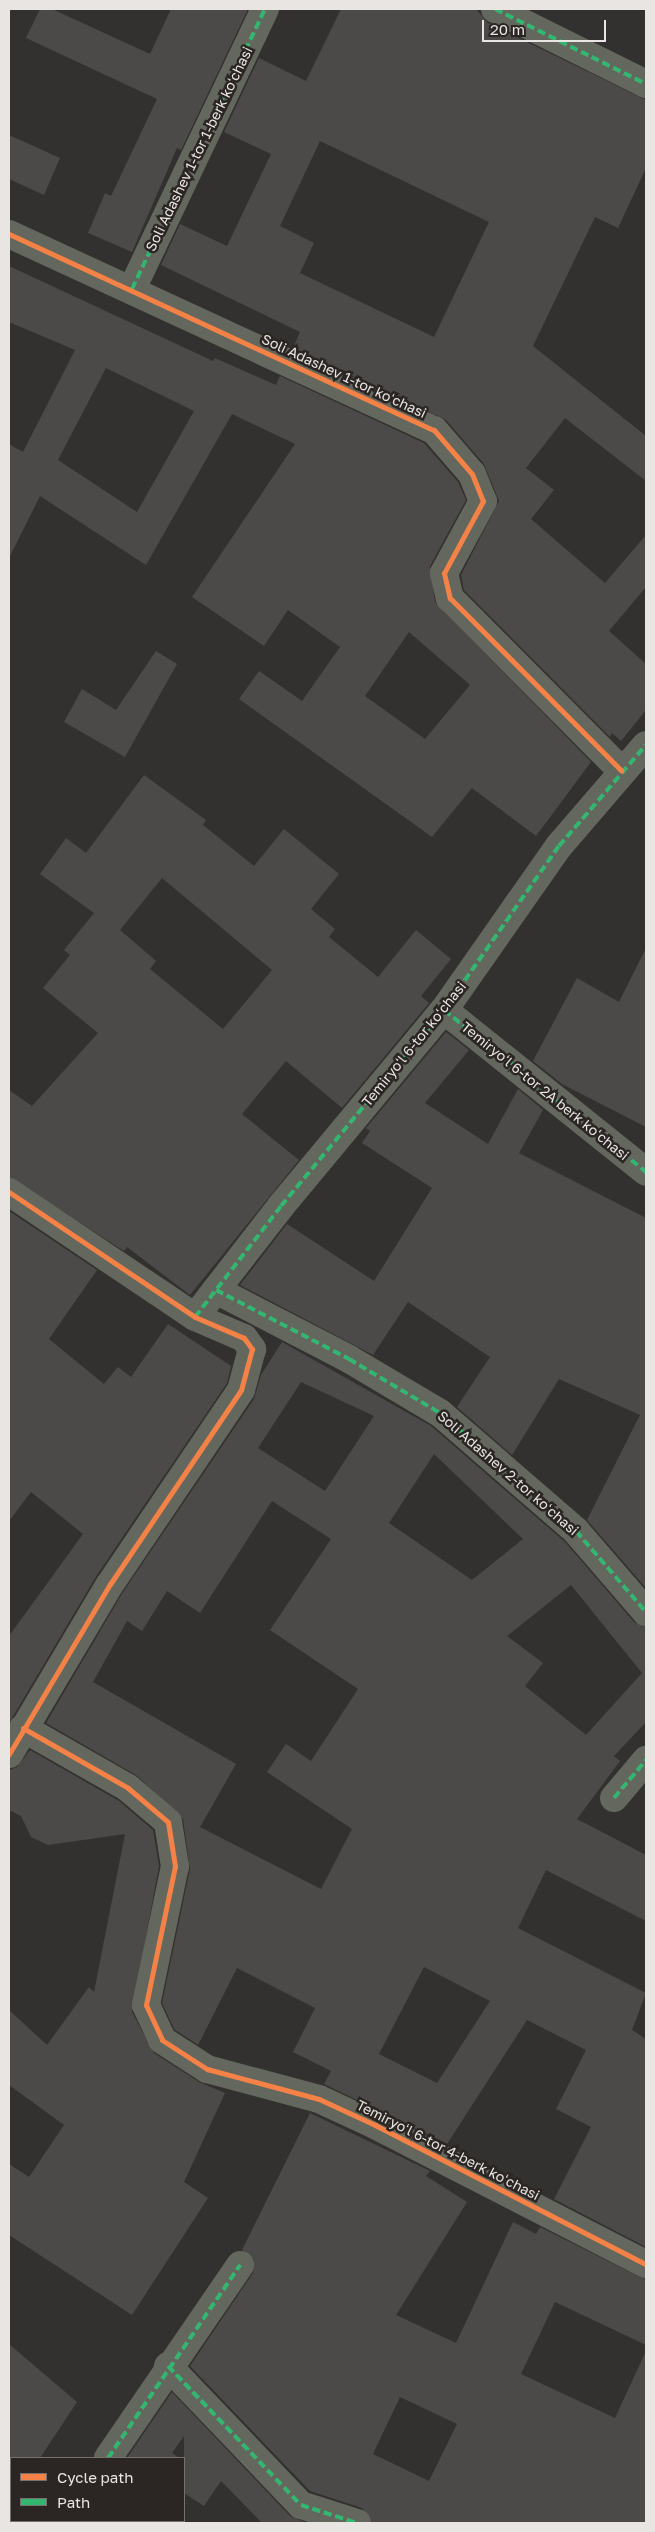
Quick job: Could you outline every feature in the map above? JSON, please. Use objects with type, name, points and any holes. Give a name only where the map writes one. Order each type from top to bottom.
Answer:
[{"type":"street","name":"Soli Adashev 1-tor 1-berk koʻchasi","points":[[132,289],[265,9]]},
{"type":"street","points":[[495,9],[646,84]]},
{"type":"street","name":"Soli Adashev 1-tor koʻchasi","points":[[9,234],[132,289],[434,430],[472,474],[483,501],[444,573],[450,598],[621,770]]},
{"type":"street","name":"Temiryoʻl 6-tor koʻchasi","points":[[195,1317],[444,1010],[559,846],[621,770],[646,745]]},
{"type":"street","name":"Temiryoʻl 6-tor 2А berk koʻchasi","points":[[444,1010],[646,1172]]},
{"type":"street","points":[[9,1192],[195,1317],[244,1338],[252,1349],[241,1390],[110,1584],[9,1754]]},
{"type":"street","name":"Soli Adashev 2-tor koʻchasi","points":[[216,1290],[349,1359],[440,1413],[576,1531],[646,1612]]},
{"type":"street","name":"Temiryoʻl 6-tor 4-berk koʻchasi","points":[[23,1728],[128,1788],[168,1822],[175,1866],[146,2005],[162,2040],[207,2069],[318,2099],[375,2125],[646,2264]]},
{"type":"street","points":[[614,1798],[646,1760]]},
{"type":"street","points":[[109,2457],[168,2366],[240,2265]]},
{"type":"street","points":[[168,2366],[301,2505],[357,2523]]},
{"type":"building","points":[[40,9],[52,9],[150,54],[171,9],[248,9],[181,150],[177,148],[132,252],[88,233],[105,193],[111,196],[157,99],[26,38]]},
{"type":"building","points":[[341,9],[476,9],[488,23],[646,100],[646,168],[618,228],[595,217],[533,346],[646,436],[646,481],[565,418],[526,468],[554,490],[531,519],[605,583],[646,535],[646,587],[609,631],[646,664],[646,710],[621,741],[612,733],[610,737],[464,590],[461,575],[499,501],[484,464],[446,420],[293,348],[300,332],[161,265],[180,224],[227,246],[271,154],[224,132],[259,58],[306,81]],"holes":[[[320,141],[489,222],[434,337],[300,273],[314,243],[280,226]]]},
{"type":"building","points":[[9,135],[60,158],[44,195],[9,179]]},
{"type":"building","points":[[9,266],[213,361],[215,358],[276,385],[280,376],[424,443],[458,482],[466,500],[430,566],[435,602],[591,762],[536,836],[472,788],[432,837],[239,699],[259,671],[302,701],[340,647],[288,610],[264,646],[192,597],[295,444],[232,414],[146,565],[40,496],[9,558],[9,444],[23,452],[75,350],[9,322]],"holes":[[[106,368],[194,411],[137,512],[58,460]],[[409,632],[470,685],[425,739],[365,696]]]},
{"type":"building","points":[[156,651],[177,664],[125,757],[64,722],[82,689],[116,710]]},
{"type":"building","points":[[144,775],[206,820],[203,825],[254,866],[284,829],[339,874],[311,909],[335,929],[329,937],[378,977],[416,930],[451,959],[421,996],[429,1003],[342,1108],[286,1061],[242,1114],[299,1160],[190,1295],[127,1247],[124,1251],[9,1177],[9,1090],[32,1106],[98,1033],[43,988],[70,955],[64,950],[94,913],[40,874],[66,838],[86,853]],"holes":[[[162,878],[272,970],[223,1029],[150,969],[156,961],[120,930]]]},
{"type":"building","points":[[646,948],[646,1127],[562,1084],[533,1061],[577,978],[619,1002]]},
{"type":"building","points":[[446,1032],[469,1050],[425,1103],[488,1144],[518,1089],[543,1110],[519,1153],[646,1218],[646,1588],[587,1520],[640,1415],[559,1379],[512,1455],[457,1407],[490,1357],[408,1302],[373,1355],[240,1285],[287,1224],[374,1281],[432,1188],[362,1143],[370,1131],[366,1128]]},
{"type":"building","points":[[9,1211],[97,1270],[49,1339],[104,1384],[118,1367],[131,1377],[168,1324],[231,1366],[227,1383],[97,1575],[9,1723],[9,1636],[83,1534],[31,1492],[9,1521]]},
{"type":"building","points":[[282,1342],[431,1426],[565,1542],[634,1622],[646,1627],[646,1722],[614,1756],[620,1761],[577,1819],[646,1855],[646,1921],[546,1870],[518,1928],[646,1993],[632,2030],[646,2039],[646,2247],[554,2199],[591,2127],[556,2109],[586,2050],[527,2020],[447,2144],[324,2084],[331,2071],[293,2052],[315,2008],[237,1968],[198,2045],[174,2029],[162,2003],[190,1869],[183,1819],[136,1775],[46,1723],[123,1592],[254,1399],[261,1375]],"holes":[[[301,1382],[374,1416],[325,1491],[258,1448]],[[434,1454],[523,1539],[472,1580],[389,1523]],[[272,1501],[331,1539],[270,1630],[358,1689],[311,1761],[286,1744],[267,1772],[352,1829],[321,1889],[200,1827],[236,1764],[93,1682],[127,1621],[142,1631],[167,1591],[200,1613]],[[571,1585],[642,1673],[586,1735],[525,1686],[543,1663],[507,1636]],[[424,1967],[490,2001],[437,2083],[379,2054]]]},
{"type":"building","points":[[30,1750],[119,1801],[153,1830],[159,1866],[132,2012],[154,2053],[199,2082],[225,2093],[184,2182],[208,2198],[132,2315],[9,2235],[9,2164],[29,2177],[64,2125],[9,2085],[9,2010],[47,2045],[89,1987],[94,1992],[125,1834],[48,1845],[31,1837],[21,1816],[9,1810],[9,1770],[17,1767]]},
{"type":"building","points":[[310,2113],[430,2171],[426,2176],[467,2202],[396,2315],[456,2343],[513,2222],[536,2234],[540,2227],[646,2280],[646,2345],[555,2302],[521,2374],[615,2418],[646,2351],[646,2523],[372,2523],[362,2508],[310,2491],[190,2366],[253,2273],[254,2259],[242,2250]],"holes":[[[400,2397],[457,2424],[429,2481],[373,2454]]]},
{"type":"building","points":[[9,2344],[77,2402],[41,2457],[9,2458]]},
{"type":"building","points":[[172,2392],[290,2516],[307,2523],[262,2523],[221,2481],[204,2506],[185,2494],[184,2436],[172,2453],[178,2457],[128,2457]]},
{"type":"marked path","points":[[132,289],[265,9]]},
{"type":"marked path","points":[[495,9],[646,84]]},
{"type":"marked path","points":[[195,1317],[281,1206],[444,1010],[559,846],[646,745]]},
{"type":"marked path","points":[[444,1010],[646,1172]]},
{"type":"marked path","points":[[216,1290],[349,1359],[440,1413],[576,1531],[646,1612]]},
{"type":"marked path","points":[[614,1798],[646,1760]]},
{"type":"marked path","points":[[109,2457],[240,2265]]},
{"type":"marked path","points":[[168,2366],[301,2505],[357,2523]]},
{"type":"cycle path","points":[[9,234],[434,430],[472,474],[483,501],[444,573],[450,598],[621,770]]},
{"type":"cycle path","points":[[9,1192],[195,1317],[244,1338],[252,1349],[241,1390],[110,1584],[9,1754]]},
{"type":"cycle path","points":[[23,1728],[128,1788],[168,1822],[175,1866],[146,2005],[162,2040],[207,2069],[319,2099],[375,2125],[646,2264]]}]
